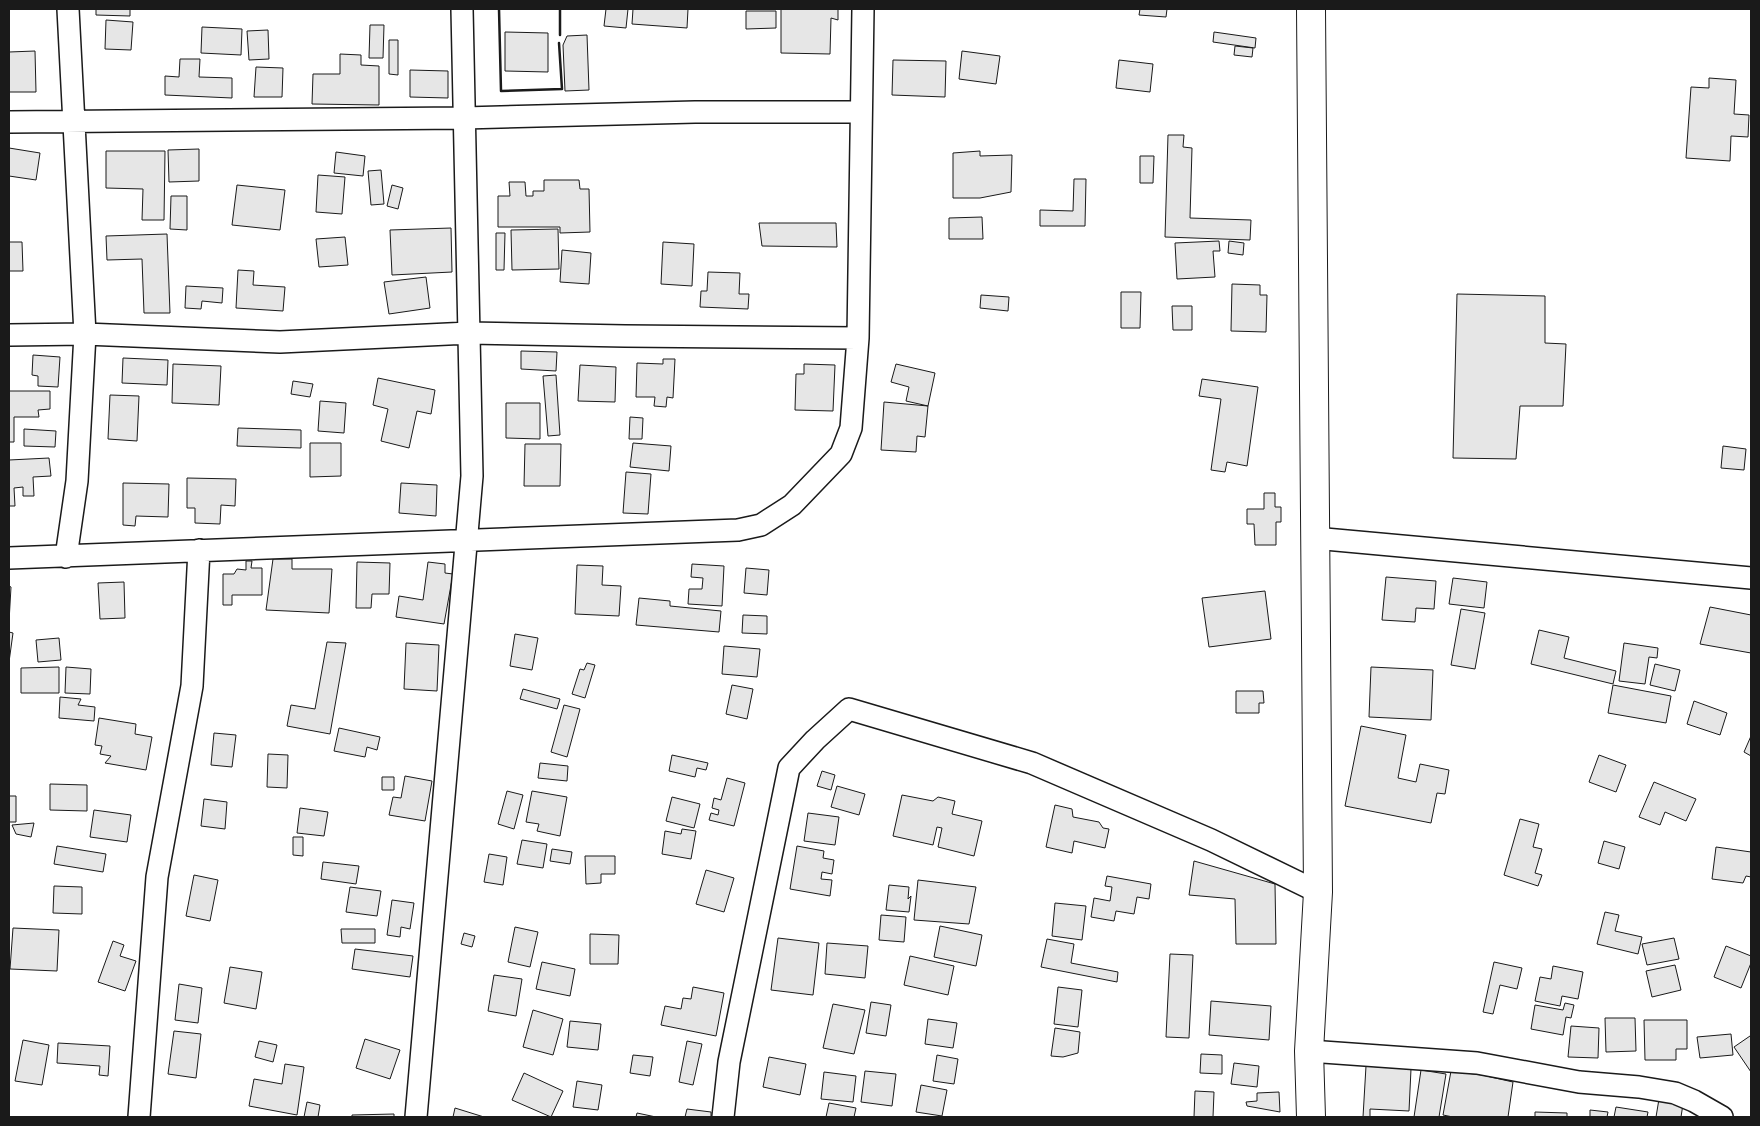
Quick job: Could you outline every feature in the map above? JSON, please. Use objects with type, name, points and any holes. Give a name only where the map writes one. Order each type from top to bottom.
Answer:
[{"type":"main road","points":[[1311,9],[1318,892],[1309,1051],[1311,1117]]},
{"type":"street","points":[[66,557],[77,481],[85,334],[68,9]]},
{"type":"street","points":[[416,1117],[472,476],[462,9]]},
{"type":"street","points":[[9,558],[738,530],[761,525],[792,505],[841,454],[851,428],[858,338],[863,9]]},
{"type":"street","points":[[9,122],[464,118],[695,112],[860,112]]},
{"type":"street","points":[[9,334],[85,334],[280,342],[469,333],[858,338]]},
{"type":"street","points":[[1314,538],[1751,578]]},
{"type":"street","points":[[139,1117],[156,877],[192,686],[199,550]]},
{"type":"street","points":[[723,1117],[729,1062],[790,768],[815,740],[849,709],[1032,763],[1211,840],[1318,892]]},
{"type":"street","points":[[1309,1051],[1477,1063],[1579,1082],[1639,1087],[1681,1096],[1722,1117]]},
{"type":"building","points":[[96,9],[130,9],[130,16],[96,15]]},
{"type":"building","points":[[606,9],[628,9],[626,28],[604,26]]},
{"type":"building","points":[[633,9],[688,9],[687,28],[632,24]]},
{"type":"building","points":[[781,9],[838,9],[838,20],[831,18],[830,54],[781,53]]},
{"type":"building","points":[[1140,9],[1167,9],[1166,17],[1139,15]]},
{"type":"building","points":[[746,11],[776,11],[776,28],[746,29]]},
{"type":"building","points":[[106,20],[133,22],[131,50],[105,49]]},
{"type":"building","points":[[370,25],[384,25],[383,58],[369,58]]},
{"type":"building","points":[[202,27],[242,29],[241,55],[201,53]]},
{"type":"building","points":[[268,30],[269,59],[249,60],[247,31]]},
{"type":"building","points":[[505,32],[548,33],[548,72],[505,71]]},
{"type":"building","points":[[1214,32],[1256,38],[1255,48],[1213,42]]},
{"type":"building","points":[[587,35],[589,90],[565,91],[563,45],[567,36]]},
{"type":"building","points":[[389,40],[398,40],[398,75],[389,74]]},
{"type":"building","points":[[1235,46],[1253,48],[1252,57],[1234,55]]},
{"type":"building","points":[[35,51],[36,92],[9,92],[9,52]]},
{"type":"building","points":[[962,51],[1000,56],[996,84],[959,79]]},
{"type":"building","points":[[340,54],[361,55],[361,65],[379,66],[379,105],[312,104],[313,74],[340,74]]},
{"type":"building","points":[[180,59],[200,59],[199,77],[232,78],[232,98],[165,95],[165,76],[179,77]]},
{"type":"building","points":[[893,60],[946,61],[945,97],[892,95]]},
{"type":"building","points":[[1119,60],[1153,64],[1150,92],[1116,88]]},
{"type":"building","points":[[256,67],[283,68],[282,97],[254,97]]},
{"type":"building","points":[[410,70],[448,71],[448,98],[410,97]]},
{"type":"building","points":[[1709,78],[1736,80],[1734,114],[1749,115],[1748,137],[1731,136],[1730,161],[1686,158],[1691,87],[1709,88]]},
{"type":"building","points":[[1168,135],[1184,135],[1183,147],[1192,148],[1190,218],[1251,220],[1250,240],[1165,237]]},
{"type":"building","points":[[9,148],[40,153],[36,180],[9,176]]},
{"type":"building","points":[[199,149],[199,181],[169,182],[168,150]]},
{"type":"building","points":[[106,151],[165,151],[164,220],[142,220],[143,189],[106,188]]},
{"type":"building","points":[[980,151],[980,156],[1012,155],[1011,192],[980,198],[953,198],[953,153]]},
{"type":"building","points":[[336,152],[365,156],[363,176],[334,173]]},
{"type":"building","points":[[1140,156],[1154,156],[1153,183],[1140,183]]},
{"type":"building","points":[[381,170],[384,204],[371,205],[368,171]]},
{"type":"building","points":[[318,175],[345,177],[342,214],[316,212]]},
{"type":"building","points":[[1074,179],[1086,179],[1085,226],[1040,226],[1040,210],[1073,211]]},
{"type":"building","points":[[544,180],[579,180],[580,189],[589,189],[590,232],[560,233],[560,227],[498,227],[498,196],[510,196],[509,182],[525,182],[526,196],[533,196],[533,191],[544,191]]},
{"type":"building","points":[[237,185],[285,190],[280,230],[232,225]]},
{"type":"building","points":[[392,185],[403,188],[398,209],[387,206]]},
{"type":"building","points":[[171,196],[187,196],[187,230],[170,229]]},
{"type":"building","points":[[982,217],[983,239],[949,239],[949,218]]},
{"type":"building","points":[[759,223],[836,223],[837,247],[762,246]]},
{"type":"building","points":[[451,228],[452,272],[392,275],[390,230]]},
{"type":"building","points":[[558,229],[559,269],[512,270],[511,230]]},
{"type":"building","points":[[496,233],[505,233],[504,270],[496,270]]},
{"type":"building","points":[[167,234],[170,313],[144,313],[142,259],[107,260],[106,236]]},
{"type":"building","points":[[345,237],[348,265],[319,267],[316,239]]},
{"type":"building","points":[[1219,241],[1220,251],[1213,251],[1215,277],[1177,279],[1175,243]]},
{"type":"building","points":[[1229,241],[1244,243],[1243,255],[1228,253]]},
{"type":"building","points":[[9,242],[22,242],[23,271],[9,271]]},
{"type":"building","points":[[663,242],[694,244],[692,286],[661,284]]},
{"type":"building","points":[[562,250],[591,253],[589,284],[560,282]]},
{"type":"building","points":[[238,270],[254,271],[253,285],[285,287],[283,311],[236,308]]},
{"type":"building","points":[[708,272],[740,273],[739,294],[749,294],[748,309],[700,307],[701,291],[707,291]]},
{"type":"building","points":[[426,277],[430,308],[389,314],[384,282]]},
{"type":"building","points":[[1232,284],[1260,285],[1260,295],[1267,295],[1266,332],[1231,331]]},
{"type":"building","points":[[186,286],[223,288],[222,303],[202,301],[201,309],[185,308]]},
{"type":"building","points":[[1121,292],[1141,292],[1140,328],[1121,328]]},
{"type":"building","points":[[1457,294],[1545,296],[1545,343],[1566,344],[1563,406],[1520,406],[1516,459],[1453,458]]},
{"type":"building","points":[[981,295],[1009,297],[1008,311],[980,308]]},
{"type":"building","points":[[1172,306],[1192,306],[1192,330],[1173,330]]},
{"type":"building","points":[[521,351],[557,352],[556,371],[521,369]]},
{"type":"building","points":[[33,355],[60,357],[58,387],[38,386],[38,376],[32,375]]},
{"type":"building","points":[[123,358],[168,360],[167,385],[122,383]]},
{"type":"building","points":[[663,359],[675,359],[673,398],[667,397],[666,407],[654,406],[655,397],[636,397],[637,363],[663,364]]},
{"type":"building","points":[[173,364],[221,366],[219,405],[172,403]]},
{"type":"building","points":[[804,364],[835,365],[833,411],[795,410],[796,374],[804,374]]},
{"type":"building","points":[[896,364],[935,373],[928,406],[906,401],[909,387],[891,382]]},
{"type":"building","points":[[580,365],[616,367],[615,402],[578,401]]},
{"type":"building","points":[[556,375],[560,435],[548,436],[543,376]]},
{"type":"building","points":[[378,378],[435,390],[431,414],[417,411],[409,448],[381,441],[388,409],[373,405]]},
{"type":"building","points":[[1202,379],[1258,387],[1247,466],[1227,462],[1225,472],[1211,470],[1221,399],[1199,396]]},
{"type":"building","points":[[293,381],[313,384],[310,397],[291,394]]},
{"type":"building","points":[[9,391],[50,391],[50,409],[38,410],[39,417],[14,417],[14,442],[9,442]]},
{"type":"building","points":[[110,395],[139,396],[137,441],[108,439]]},
{"type":"building","points":[[320,401],[346,403],[344,433],[318,431]]},
{"type":"building","points":[[884,402],[928,406],[925,437],[917,436],[916,452],[881,450]]},
{"type":"building","points":[[506,403],[540,403],[540,439],[506,438]]},
{"type":"building","points":[[630,417],[643,418],[642,439],[629,439]]},
{"type":"building","points":[[238,428],[301,430],[301,448],[237,446]]},
{"type":"building","points":[[24,429],[56,431],[55,447],[24,446]]},
{"type":"building","points":[[310,443],[341,443],[341,476],[310,477]]},
{"type":"building","points":[[633,443],[671,446],[669,471],[630,467]]},
{"type":"building","points":[[525,444],[561,444],[560,486],[524,486]]},
{"type":"building","points":[[1723,446],[1746,449],[1744,470],[1721,468]]},
{"type":"building","points":[[49,458],[51,476],[33,477],[34,496],[23,496],[23,487],[14,488],[15,506],[9,506],[9,460]]},
{"type":"building","points":[[626,472],[651,474],[648,514],[623,513]]},
{"type":"building","points":[[187,478],[236,479],[235,506],[221,505],[220,524],[195,523],[195,508],[187,508]]},
{"type":"building","points":[[123,483],[169,484],[168,517],[136,516],[135,526],[123,525]]},
{"type":"building","points":[[401,483],[437,485],[436,516],[399,513]]},
{"type":"building","points":[[1264,493],[1275,493],[1275,507],[1281,507],[1281,522],[1276,522],[1276,545],[1255,545],[1254,524],[1247,524],[1247,509],[1264,509]]},
{"type":"building","points":[[273,559],[292,559],[292,569],[332,569],[329,613],[266,610]]},
{"type":"building","points":[[246,561],[252,561],[251,568],[262,568],[262,595],[232,595],[232,605],[223,605],[223,574],[234,574],[237,569],[246,570]]},
{"type":"building","points":[[357,562],[390,563],[389,594],[372,594],[371,608],[356,608]]},
{"type":"building","points":[[428,562],[445,564],[445,573],[453,574],[444,624],[396,617],[399,596],[423,600]]},
{"type":"building","points":[[692,564],[724,566],[722,606],[688,604],[689,589],[702,589],[703,578],[691,577]]},
{"type":"building","points":[[577,565],[603,566],[602,585],[621,586],[619,616],[575,614]]},
{"type":"building","points":[[746,568],[769,570],[767,595],[744,593]]},
{"type":"building","points":[[1386,577],[1436,581],[1434,609],[1416,608],[1415,622],[1382,620]]},
{"type":"building","points":[[1453,578],[1487,582],[1484,608],[1449,604]]},
{"type":"building","points":[[124,582],[125,618],[100,619],[98,583]]},
{"type":"building","points":[[9,586],[11,587],[9,622]]},
{"type":"building","points":[[1265,591],[1271,639],[1209,647],[1202,598]]},
{"type":"building","points":[[639,598],[670,601],[670,606],[721,611],[719,632],[636,625]]},
{"type":"building","points":[[1710,607],[1751,615],[1751,653],[1700,644]]},
{"type":"building","points":[[1461,609],[1485,613],[1475,669],[1451,665]]},
{"type":"building","points":[[743,615],[767,616],[767,634],[742,633]]},
{"type":"building","points":[[1539,630],[1569,637],[1564,658],[1616,671],[1613,684],[1531,664]]},
{"type":"building","points":[[9,632],[13,633],[9,662]]},
{"type":"building","points":[[515,634],[538,638],[532,670],[510,666]]},
{"type":"building","points":[[59,638],[61,660],[38,662],[36,640]]},
{"type":"building","points":[[327,642],[346,643],[330,734],[287,726],[291,705],[315,709]]},
{"type":"building","points":[[406,643],[439,645],[437,691],[404,689]]},
{"type":"building","points":[[1624,643],[1658,648],[1657,658],[1649,657],[1645,684],[1619,681]]},
{"type":"building","points":[[724,646],[760,649],[757,677],[722,674]]},
{"type":"building","points":[[587,663],[595,665],[585,698],[572,694],[580,669],[584,670]]},
{"type":"building","points":[[1655,664],[1680,670],[1675,691],[1650,685]]},
{"type":"building","points":[[59,667],[59,693],[21,693],[21,668]]},
{"type":"building","points":[[66,667],[91,669],[90,694],[65,693]]},
{"type":"building","points":[[1371,667],[1433,670],[1431,720],[1369,717]]},
{"type":"building","points":[[732,685],[753,689],[747,719],[726,714]]},
{"type":"building","points":[[1613,685],[1671,696],[1666,723],[1608,713]]},
{"type":"building","points":[[523,689],[560,699],[557,709],[520,699]]},
{"type":"building","points":[[1236,691],[1263,691],[1264,703],[1259,703],[1259,713],[1236,713]]},
{"type":"building","points":[[60,697],[81,699],[78,705],[95,707],[94,721],[59,718]]},
{"type":"building","points":[[1694,701],[1727,713],[1720,735],[1687,724]]},
{"type":"building","points":[[564,705],[580,709],[567,757],[551,752]]},
{"type":"building","points":[[99,718],[136,724],[135,734],[152,737],[146,770],[105,763],[111,756],[100,754],[102,746],[95,745]]},
{"type":"building","points":[[1361,726],[1406,735],[1398,778],[1416,782],[1420,764],[1449,770],[1445,794],[1437,793],[1431,823],[1345,806]]},
{"type":"building","points":[[339,728],[380,737],[377,750],[367,747],[365,757],[334,751]]},
{"type":"building","points":[[214,733],[236,735],[232,767],[211,765]]},
{"type":"building","points":[[1751,736],[1751,756],[1744,752]]},
{"type":"building","points":[[268,754],[288,755],[287,788],[267,787]]},
{"type":"building","points":[[672,755],[708,763],[706,770],[697,768],[695,777],[669,771]]},
{"type":"building","points":[[1599,755],[1626,765],[1616,792],[1589,782]]},
{"type":"building","points":[[540,763],[568,766],[567,781],[538,778]]},
{"type":"building","points":[[822,771],[835,775],[831,790],[817,786]]},
{"type":"building","points":[[405,776],[432,781],[425,821],[389,815],[393,797],[401,798]]},
{"type":"building","points":[[382,777],[394,777],[394,790],[382,790]]},
{"type":"building","points":[[727,778],[745,783],[734,826],[709,820],[711,813],[718,815],[719,810],[712,808],[714,798],[721,800]]},
{"type":"building","points":[[1654,782],[1696,799],[1686,821],[1665,812],[1660,825],[1639,817]]},
{"type":"building","points":[[50,784],[87,785],[87,811],[50,810]]},
{"type":"building","points":[[837,786],[865,794],[859,815],[831,807]]},
{"type":"building","points":[[507,791],[523,795],[514,829],[498,824]]},
{"type":"building","points":[[532,791],[567,797],[560,836],[537,831],[539,824],[526,822]]},
{"type":"building","points":[[902,795],[933,801],[938,797],[955,801],[952,814],[982,821],[974,856],[938,847],[942,828],[937,827],[933,845],[893,836]]},
{"type":"building","points":[[9,796],[16,796],[16,822],[9,822]]},
{"type":"building","points":[[672,797],[700,804],[694,828],[666,821]]},
{"type":"building","points":[[204,799],[227,802],[225,829],[201,826]]},
{"type":"building","points":[[1055,805],[1072,809],[1073,817],[1099,822],[1103,828],[1109,829],[1105,848],[1074,841],[1072,853],[1046,847]]},
{"type":"building","points":[[300,808],[328,812],[324,836],[297,833]]},
{"type":"building","points":[[94,810],[131,815],[127,842],[90,837]]},
{"type":"building","points":[[808,813],[839,817],[835,845],[804,841]]},
{"type":"building","points":[[1520,819],[1539,824],[1533,847],[1542,849],[1535,873],[1542,875],[1538,886],[1504,875]]},
{"type":"building","points":[[34,823],[31,837],[16,834],[12,825]]},
{"type":"building","points":[[682,829],[696,831],[691,859],[662,854],[665,831],[681,834]]},
{"type":"building","points":[[293,837],[303,837],[303,856],[293,855]]},
{"type":"building","points":[[522,840],[547,844],[543,868],[517,864]]},
{"type":"building","points":[[1604,841],[1625,847],[1619,869],[1598,863]]},
{"type":"building","points":[[57,846],[106,854],[103,872],[54,864]]},
{"type":"building","points":[[797,846],[824,851],[823,858],[834,860],[832,874],[822,872],[821,879],[832,880],[830,896],[790,889]]},
{"type":"building","points":[[1716,847],[1751,852],[1751,877],[1746,876],[1743,883],[1712,879]]},
{"type":"building","points":[[552,849],[572,852],[570,864],[550,861]]},
{"type":"building","points":[[489,854],[507,857],[503,885],[484,882]]},
{"type":"building","points":[[585,856],[615,856],[615,874],[601,874],[601,883],[586,884]]},
{"type":"building","points":[[1194,861],[1275,884],[1276,944],[1236,944],[1235,899],[1189,895]]},
{"type":"building","points":[[323,862],[359,866],[356,884],[321,879]]},
{"type":"building","points":[[706,870],[734,878],[724,912],[696,904]]},
{"type":"building","points":[[194,875],[218,880],[210,921],[186,916]]},
{"type":"building","points":[[1107,876],[1151,884],[1149,899],[1137,897],[1134,914],[1116,911],[1114,921],[1091,917],[1094,898],[1110,901],[1112,887],[1105,886]]},
{"type":"building","points":[[918,880],[976,887],[969,924],[914,920]]},
{"type":"building","points":[[889,885],[909,887],[908,899],[911,896],[909,912],[886,910]]},
{"type":"building","points":[[54,886],[82,887],[82,914],[53,913]]},
{"type":"building","points":[[350,887],[381,891],[377,916],[346,912]]},
{"type":"building","points":[[392,900],[414,903],[410,929],[401,927],[400,937],[387,935]]},
{"type":"building","points":[[1055,903],[1086,906],[1082,940],[1052,936]]},
{"type":"building","points":[[1605,912],[1619,915],[1615,931],[1642,937],[1638,954],[1597,944]]},
{"type":"building","points":[[881,915],[906,917],[904,942],[879,940]]},
{"type":"building","points":[[940,926],[982,935],[976,966],[934,957]]},
{"type":"building","points":[[515,927],[538,932],[530,967],[508,962]]},
{"type":"building","points":[[13,928],[59,930],[57,971],[10,969]]},
{"type":"building","points":[[341,929],[375,929],[375,943],[342,943]]},
{"type":"building","points":[[464,933],[475,936],[472,947],[461,944]]},
{"type":"building","points":[[590,934],[619,935],[618,964],[590,964]]},
{"type":"building","points":[[778,938],[819,943],[813,995],[771,990]]},
{"type":"building","points":[[1674,938],[1679,959],[1647,965],[1642,944]]},
{"type":"building","points":[[1047,939],[1074,944],[1071,963],[1118,972],[1117,982],[1041,967]]},
{"type":"building","points":[[113,941],[124,945],[120,956],[136,961],[125,991],[98,982]]},
{"type":"building","points":[[827,943],[868,946],[865,978],[825,974]]},
{"type":"building","points":[[1726,946],[1751,956],[1751,963],[1741,988],[1714,977]]},
{"type":"building","points":[[355,949],[413,956],[410,977],[352,969]]},
{"type":"building","points":[[1170,954],[1193,955],[1189,1038],[1166,1037]]},
{"type":"building","points":[[910,956],[954,966],[948,995],[904,985]]},
{"type":"building","points":[[542,962],[575,969],[570,996],[536,989]]},
{"type":"building","points":[[1494,962],[1522,968],[1517,989],[1500,985],[1493,1014],[1483,1012]]},
{"type":"building","points":[[1675,965],[1681,990],[1652,997],[1646,971]]},
{"type":"building","points":[[1553,966],[1583,972],[1578,999],[1562,996],[1560,1006],[1535,1001],[1540,977],[1551,979]]},
{"type":"building","points":[[230,967],[262,972],[256,1009],[224,1003]]},
{"type":"building","points":[[494,975],[522,979],[516,1016],[488,1011]]},
{"type":"building","points":[[179,984],[202,988],[198,1023],[175,1020]]},
{"type":"building","points":[[693,987],[724,993],[716,1036],[661,1025],[665,1006],[681,1009],[683,998],[691,999]]},
{"type":"building","points":[[1058,987],[1082,990],[1078,1027],[1054,1024]]},
{"type":"building","points":[[1211,1001],[1271,1006],[1269,1040],[1209,1035]]},
{"type":"building","points":[[871,1002],[891,1005],[886,1036],[866,1033]]},
{"type":"building","points":[[1565,1003],[1574,1005],[1571,1018],[1566,1017],[1563,1035],[1531,1029],[1535,1005],[1563,1010]]},
{"type":"building","points":[[833,1004],[865,1010],[854,1054],[823,1048]]},
{"type":"building","points":[[533,1010],[563,1019],[553,1055],[523,1047]]},
{"type":"building","points":[[1605,1018],[1635,1018],[1636,1051],[1606,1052]]},
{"type":"building","points":[[928,1019],[957,1023],[953,1048],[925,1044]]},
{"type":"building","points":[[1644,1020],[1687,1020],[1687,1049],[1676,1049],[1676,1060],[1645,1060]]},
{"type":"building","points":[[570,1021],[601,1024],[598,1050],[567,1047]]},
{"type":"building","points":[[1571,1026],[1599,1028],[1598,1058],[1568,1057]]},
{"type":"building","points":[[1055,1028],[1080,1032],[1078,1053],[1063,1057],[1051,1056]]},
{"type":"building","points":[[174,1031],[201,1034],[196,1078],[168,1074]]},
{"type":"building","points":[[1731,1034],[1733,1055],[1700,1058],[1697,1037]]},
{"type":"building","points":[[1751,1037],[1751,1072],[1734,1047]]},
{"type":"building","points":[[365,1039],[400,1050],[390,1079],[356,1068]]},
{"type":"building","points":[[23,1040],[49,1045],[42,1085],[15,1081]]},
{"type":"building","points":[[259,1041],[277,1045],[273,1062],[255,1057]]},
{"type":"building","points":[[687,1041],[702,1044],[693,1085],[679,1082]]},
{"type":"building","points":[[58,1043],[110,1046],[108,1076],[99,1075],[100,1066],[57,1063]]},
{"type":"building","points":[[1201,1054],[1222,1055],[1222,1074],[1200,1073]]},
{"type":"building","points":[[633,1055],[653,1057],[650,1076],[630,1073]]},
{"type":"building","points":[[937,1055],[958,1059],[954,1084],[933,1081]]},
{"type":"building","points":[[769,1057],[806,1064],[800,1095],[763,1087]]},
{"type":"building","points":[[1234,1063],[1259,1066],[1257,1087],[1231,1084]]},
{"type":"building","points":[[285,1064],[304,1067],[297,1115],[249,1106],[254,1079],[282,1084]]},
{"type":"building","points":[[1366,1066],[1411,1069],[1409,1111],[1370,1109],[1370,1117],[1363,1117]]},
{"type":"building","points":[[1421,1070],[1446,1074],[1439,1117],[1414,1117]]},
{"type":"building","points":[[865,1071],[896,1074],[892,1106],[861,1102]]},
{"type":"building","points":[[1451,1071],[1513,1082],[1508,1117],[1453,1117],[1443,1115]]},
{"type":"building","points":[[824,1072],[856,1076],[853,1102],[821,1099]]},
{"type":"building","points":[[524,1073],[563,1091],[551,1117],[512,1100]]},
{"type":"building","points":[[577,1081],[602,1085],[598,1110],[573,1107]]},
{"type":"building","points":[[921,1085],[947,1090],[942,1116],[916,1112]]},
{"type":"building","points":[[1195,1091],[1214,1092],[1213,1117],[1194,1117]]},
{"type":"building","points":[[1279,1092],[1280,1112],[1247,1106],[1246,1102],[1257,1101],[1257,1093]]},
{"type":"building","points":[[1659,1099],[1683,1104],[1681,1117],[1656,1117]]},
{"type":"building","points":[[307,1102],[320,1105],[318,1117],[304,1117]]},
{"type":"building","points":[[829,1103],[856,1108],[854,1117],[826,1117]]},
{"type":"building","points":[[1616,1107],[1648,1112],[1647,1117],[1614,1117]]},
{"type":"building","points":[[455,1108],[484,1117],[453,1117]]},
{"type":"building","points":[[687,1109],[711,1112],[711,1117],[685,1117]]},
{"type":"building","points":[[1590,1110],[1608,1112],[1607,1117],[1590,1117]]},
{"type":"building","points":[[1535,1112],[1567,1113],[1567,1117],[1535,1117]]},
{"type":"building","points":[[637,1113],[656,1117],[636,1117]]},
{"type":"building","points":[[394,1114],[394,1117],[352,1117],[352,1115]]},
{"type":"wall","points":[[499,9],[501,91],[562,89],[559,43]]},
{"type":"wall","points":[[560,9],[560,35]]}]
